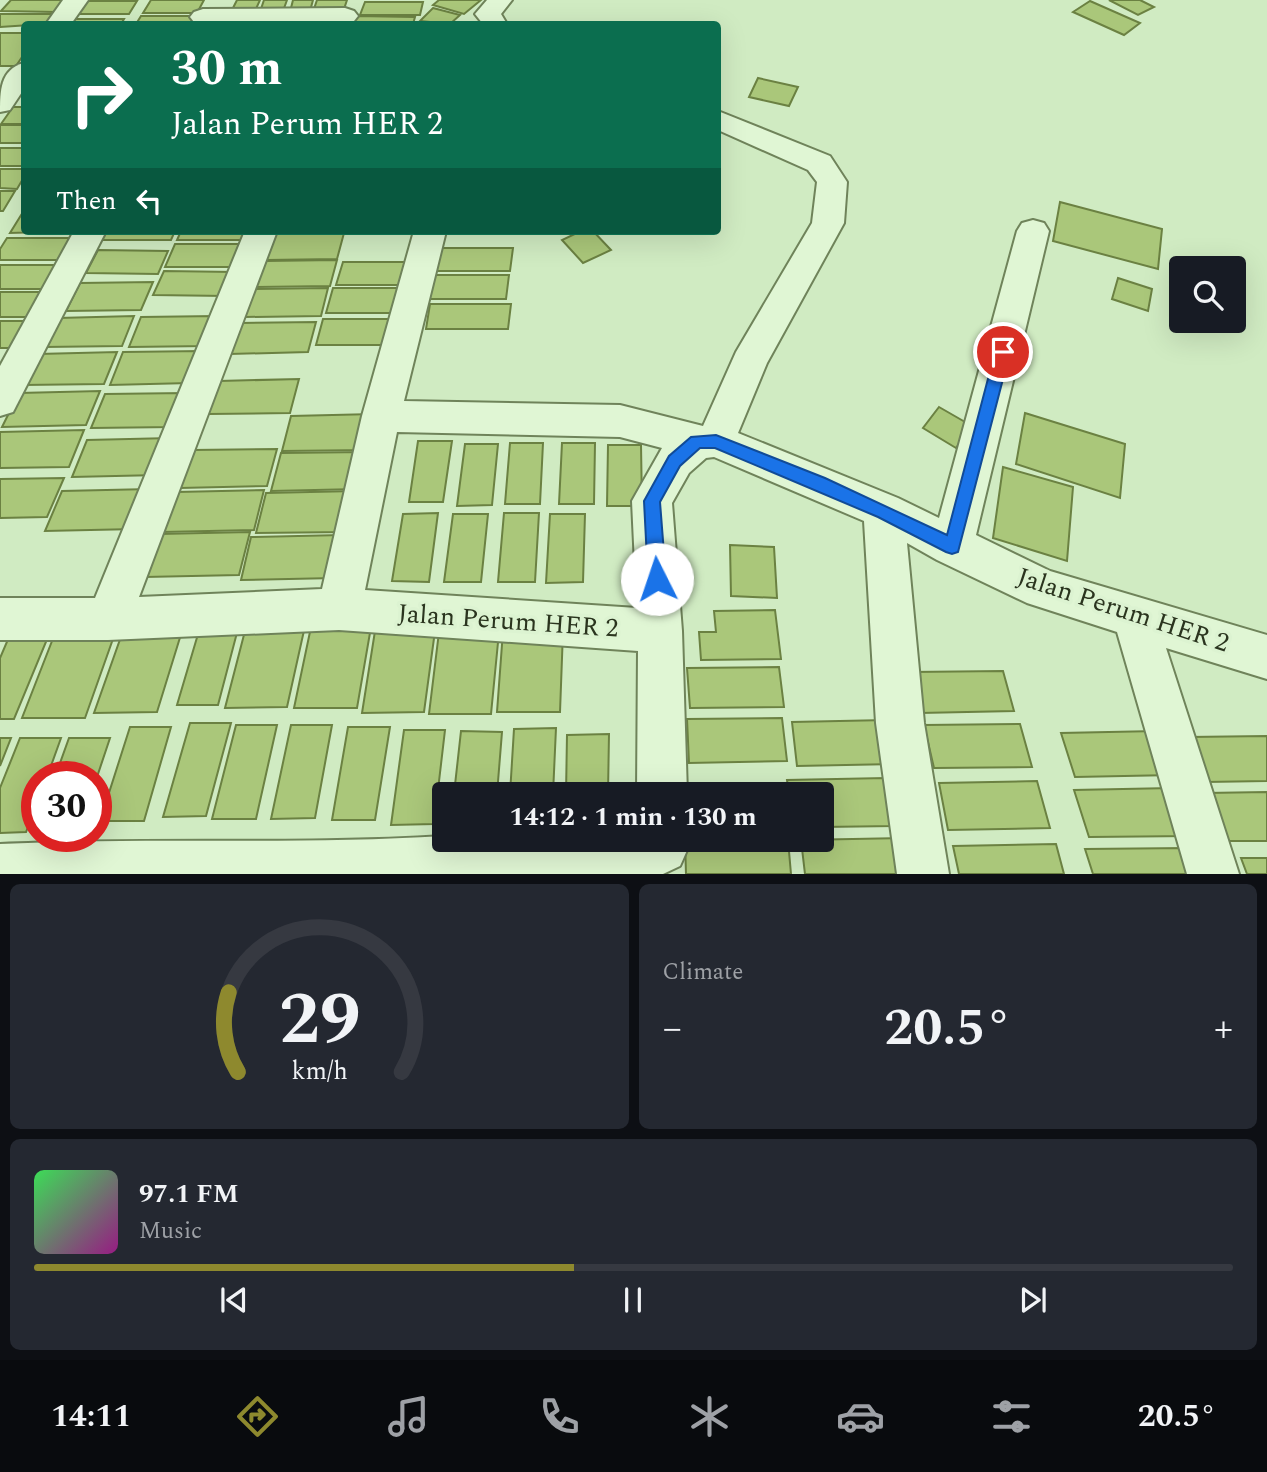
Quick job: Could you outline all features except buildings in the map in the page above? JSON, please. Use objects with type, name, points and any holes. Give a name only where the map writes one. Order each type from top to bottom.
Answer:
[{"type":"street","points":[[60,21],[76,0]]},
{"type":"street","points":[[493,21],[488,14],[500,0]]},
{"type":"street","points":[[205,14],[349,14]]},
{"type":"street","points":[[0,104],[21,75]]},
{"type":"street","points":[[662,782],[660,631],[652,501],[675,461],[706,442],[828,223],[832,182],[819,163],[721,121]]},
{"type":"street","points":[[952,547],[1033,230]]},
{"type":"street","points":[[0,401],[88,235]]},
{"type":"street","points":[[108,620],[259,235]]},
{"type":"street","points":[[339,609],[382,416],[429,235]]},
{"type":"street","name":"Jalan Perum HER 2","points":[[382,416],[620,421],[706,442],[884,511],[952,547],[1042,589],[1267,657]]},
{"type":"street","points":[[884,511],[900,723],[923,873]]},
{"type":"street","name":"Jalan Perum HER 2","points":[[0,619],[108,620],[339,609],[660,631]]},
{"type":"street","points":[[1133,617],[1213,873]]},
{"type":"street","points":[[0,870],[388,869],[662,854]]},
{"type":"route","points":[[657,579],[652,501],[675,461],[697,442],[716,442],[819,483],[884,511],[952,547],[1003,352]]}]
